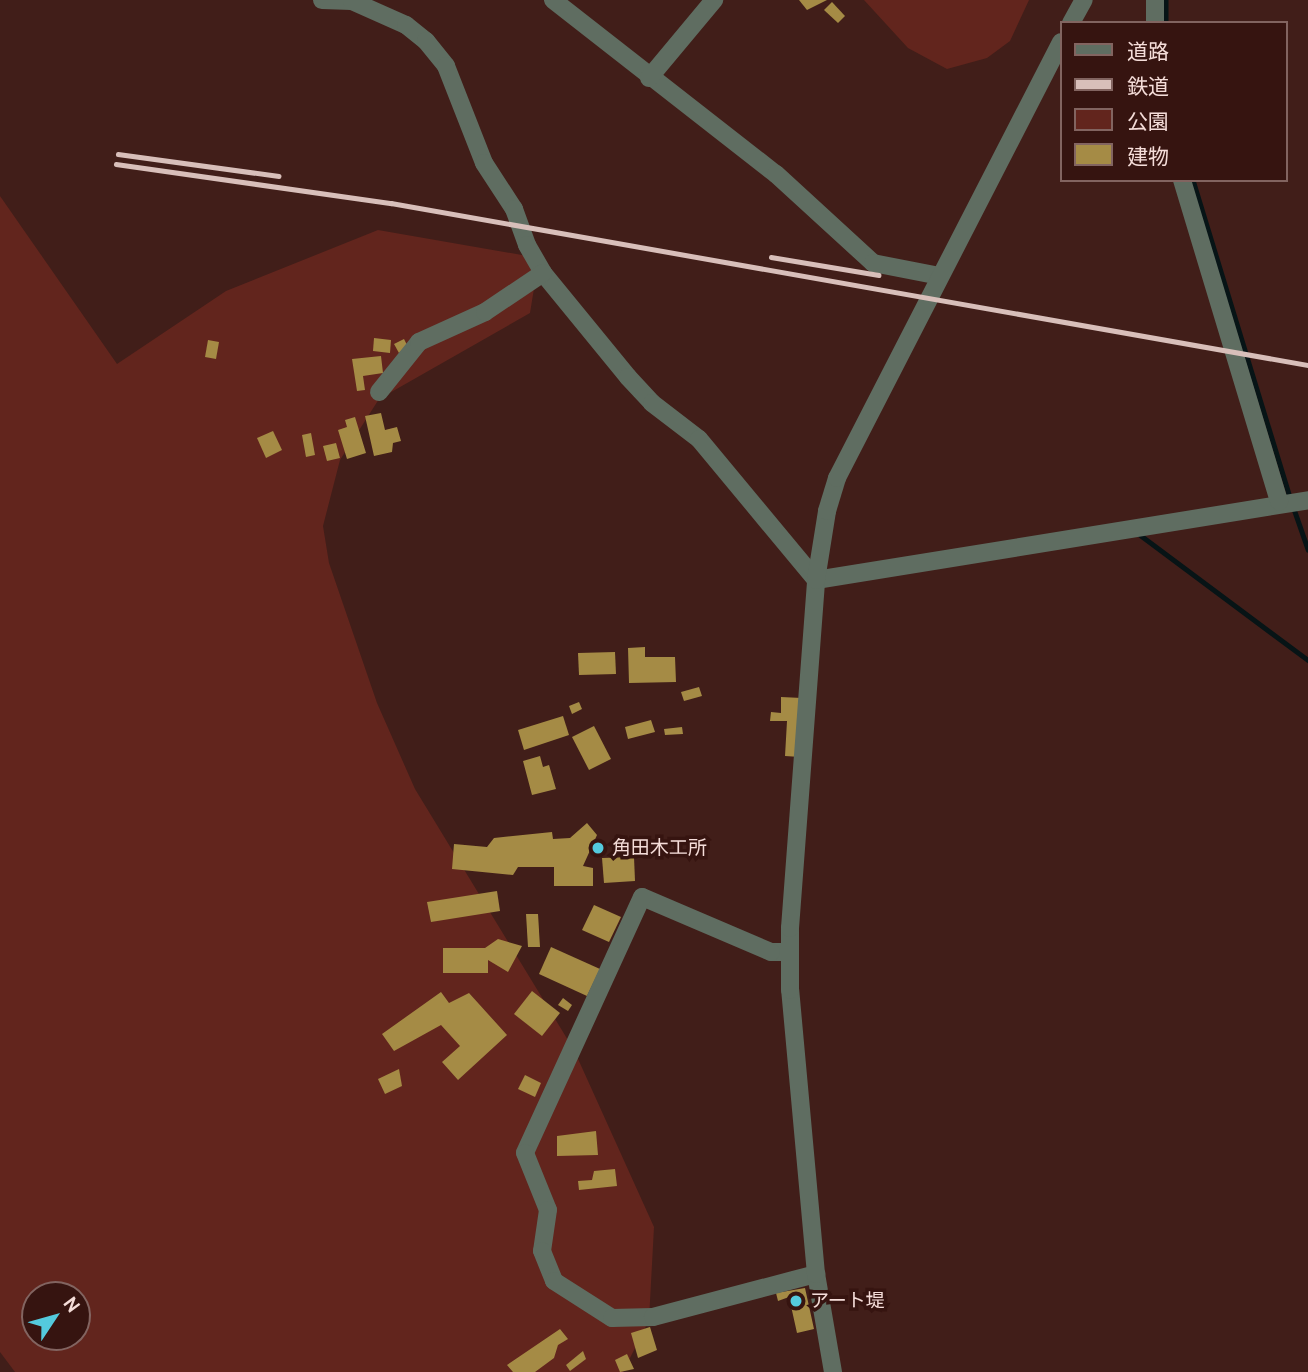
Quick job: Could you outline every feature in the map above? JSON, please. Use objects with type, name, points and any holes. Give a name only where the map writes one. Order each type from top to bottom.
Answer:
[{"type":"street","points":[[322,0],[352,1],[406,25],[446,66],[484,163],[514,209],[527,245],[543,273],[652,403],[699,439],[816,580]]},
{"type":"street","points":[[553,0],[649,78],[776,174],[873,263],[940,276]]},
{"type":"street","points":[[649,78],[714,0]]},
{"type":"street","points":[[1072,21],[1083,0]]},
{"type":"street","points":[[1155,0],[1155,21]]},
{"type":"street","points":[[832,1372],[816,1274],[790,952],[816,580],[836,478],[1060,44]]},
{"type":"street","points":[[816,580],[1293,501],[1183,182]]},
{"type":"street","points":[[379,392],[419,342],[485,312],[543,273]]},
{"type":"street","points":[[790,952],[771,952],[642,897],[525,1153],[548,1210],[542,1251],[554,1281],[612,1318],[653,1317],[816,1274]]},
{"type":"green space","points":[[864,0],[1029,0],[1010,41],[987,58],[947,69],[908,48]]},
{"type":"green space","points":[[0,196],[117,364],[226,291],[378,230],[539,258],[530,313],[379,399],[340,460],[323,526],[329,563],[377,703],[415,789],[574,1050],[654,1227],[649,1320],[623,1372],[15,1372],[0,1352]]},
{"type":"building","points":[[799,0],[827,0],[807,10]]},
{"type":"building","points":[[832,2],[845,16],[838,23],[824,10]]},
{"type":"building","points":[[374,338],[391,340],[390,353],[373,351]]},
{"type":"building","points":[[404,339],[407,345],[399,353],[394,344]]},
{"type":"building","points":[[208,340],[219,342],[216,359],[205,357]]},
{"type":"building","points":[[381,356],[383,373],[363,376],[365,390],[357,391],[352,359]]},
{"type":"building","points":[[381,413],[385,430],[397,427],[401,441],[393,443],[392,452],[374,456],[365,416]]},
{"type":"building","points":[[355,417],[366,453],[347,459],[338,430],[347,427],[345,420]]},
{"type":"building","points":[[273,431],[282,450],[266,458],[257,438]]},
{"type":"building","points":[[311,433],[315,455],[306,457],[302,435]]},
{"type":"building","points":[[336,443],[340,458],[327,461],[323,446]]},
{"type":"building","points":[[645,647],[645,657],[675,657],[676,682],[629,683],[628,648]]},
{"type":"building","points":[[615,652],[616,674],[579,675],[578,653]]},
{"type":"building","points":[[699,687],[702,696],[684,701],[681,692]]},
{"type":"building","points":[[781,697],[802,698],[800,757],[785,756],[787,721],[770,721],[771,712],[781,713]]},
{"type":"building","points":[[579,702],[582,709],[572,714],[569,706]]},
{"type":"building","points":[[563,716],[569,735],[524,750],[518,730]]},
{"type":"building","points":[[651,720],[655,732],[628,739],[625,727]]},
{"type":"building","points":[[594,726],[611,759],[589,770],[572,737]]},
{"type":"building","points":[[682,727],[683,734],[665,735],[664,729]]},
{"type":"building","points":[[540,756],[543,767],[549,765],[556,789],[532,795],[523,761]]},
{"type":"building","points":[[587,823],[597,835],[583,866],[593,868],[593,886],[554,886],[554,867],[518,867],[513,875],[452,869],[454,844],[487,847],[494,838],[552,832],[553,839],[570,838]]},
{"type":"building","points":[[634,857],[635,881],[604,883],[602,858]]},
{"type":"building","points":[[497,891],[500,911],[431,922],[427,902]]},
{"type":"building","points":[[594,905],[621,917],[609,942],[582,930]]},
{"type":"building","points":[[526,914],[538,914],[540,947],[528,947]]},
{"type":"building","points":[[498,939],[522,946],[508,972],[488,960],[488,973],[443,973],[443,948],[485,948]]},
{"type":"building","points":[[551,947],[600,969],[587,996],[539,974]]},
{"type":"building","points":[[532,991],[560,1013],[542,1036],[514,1014]]},
{"type":"building","points":[[441,992],[449,1003],[469,993],[507,1035],[458,1080],[442,1062],[460,1046],[441,1025],[394,1051],[382,1034]]},
{"type":"building","points":[[563,998],[572,1005],[568,1011],[558,1005]]},
{"type":"building","points":[[399,1069],[402,1086],[385,1094],[378,1079]]},
{"type":"building","points":[[525,1075],[541,1083],[535,1097],[518,1089]]},
{"type":"building","points":[[596,1131],[598,1155],[557,1156],[557,1136]]},
{"type":"building","points":[[615,1169],[617,1186],[579,1190],[578,1181],[592,1180],[594,1171]]},
{"type":"building","points":[[805,1288],[814,1329],[797,1333],[789,1297],[778,1301],[776,1293]]},
{"type":"building","points":[[650,1327],[657,1350],[638,1358],[631,1333]]},
{"type":"building","points":[[560,1329],[568,1339],[558,1345],[554,1358],[535,1372],[513,1372],[507,1365]]},
{"type":"building","points":[[583,1351],[586,1359],[570,1371],[566,1365]]},
{"type":"building","points":[[627,1354],[634,1369],[620,1372],[615,1360]]},
{"type":"waterway","points":[[1166,0],[1166,21]]},
{"type":"waterway","points":[[1194,182],[1290,497]]},
{"type":"waterway","points":[[1293,506],[1308,549]]},
{"type":"waterway","points":[[1139,534],[1308,660]]},
{"type":"railway","points":[[118,154],[278,176]]},
{"type":"railway","points":[[116,164],[391,203],[1308,365]]},
{"type":"railway","points":[[771,257],[878,275]]},
{"type":"place","name":"角田木工所","points":[[598,848]]},
{"type":"place","name":"アート堤","points":[[796,1301]]}]
